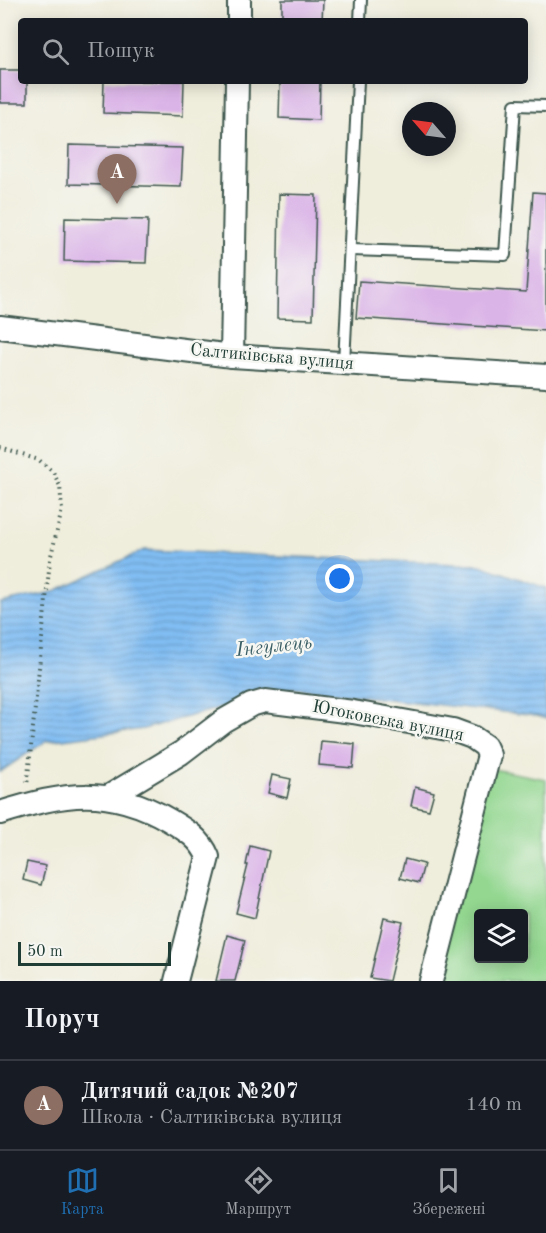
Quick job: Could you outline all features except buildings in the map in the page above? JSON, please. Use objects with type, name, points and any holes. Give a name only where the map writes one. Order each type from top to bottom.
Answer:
[{"type":"street","points":[[238,18],[239,0]]},
{"type":"street","points":[[231,356],[237,84]]},
{"type":"street","name":"Салтиківська вулиця","points":[[0,327],[231,356],[546,376]]},
{"type":"street","name":"Югоковська вулиця","points":[[108,797],[181,753],[250,705],[265,701],[353,712],[453,730],[472,737],[485,746],[489,755],[431,981]]},
{"type":"street","points":[[0,813],[60,796],[108,797],[128,801],[188,830],[203,846],[208,857],[176,981]]},
{"type":"lane","points":[[360,18],[361,0]]},
{"type":"lane","points":[[344,363],[358,84]]},
{"type":"lane","points":[[351,250],[505,255],[515,105],[546,106]]},
{"type":"path","points":[[0,448],[39,460],[53,472],[60,486],[62,510],[50,560],[27,795]]},
{"type":"green space","points":[[488,768],[546,779],[546,981],[432,981]]},
{"type":"water","name":"Інгулець","points":[[144,550],[480,565],[546,588],[546,719],[537,716],[292,688],[143,729],[46,741],[0,772],[0,603],[53,592]]},
{"type":"place","name":"Дитячий садок №207","points":[[117,204]]}]
